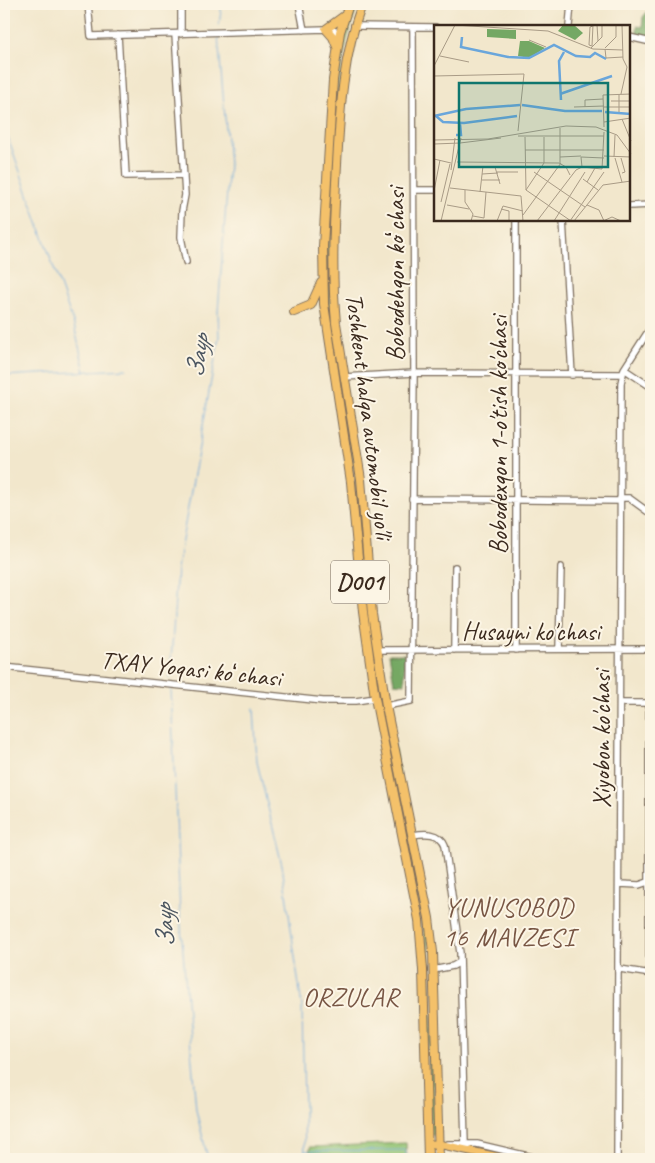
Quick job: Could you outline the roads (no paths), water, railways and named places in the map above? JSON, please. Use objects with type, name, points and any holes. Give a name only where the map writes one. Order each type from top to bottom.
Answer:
[{"type":"highway","name":"Toshkent halqa avtomobil yo'li","points":[[349,4],[337,48],[327,159],[323,274],[325,314],[352,482],[358,559],[375,698],[417,903],[422,945],[428,1159]]},
{"type":"highway","name":"Toshkent halqa avtomobil yo'li","points":[[362,4],[354,26],[343,76],[332,268],[336,323],[362,490],[377,650],[386,706],[429,918],[433,970],[439,1159]]},
{"type":"highway","points":[[337,48],[333,37],[326,29],[345,15]]},
{"type":"highway","points":[[327,159],[337,160]]},
{"type":"highway","points":[[294,312],[304,309],[314,302],[323,274]]},
{"type":"highway","points":[[358,559],[367,558]]},
{"type":"highway","points":[[404,836],[413,835]]},
{"type":"main road","points":[[428,1144],[468,1146],[508,1159]]},
{"type":"street","points":[[88,4],[90,36],[326,29],[340,32]]},
{"type":"street","points":[[181,4],[178,34],[185,195],[182,211],[182,237],[186,262]]},
{"type":"street","points":[[298,4],[304,30]]},
{"type":"street","points":[[569,25],[571,4]]},
{"type":"street","points":[[354,26],[434,27]]},
{"type":"street","name":"Bobodehqon koʻchasi","points":[[386,706],[412,701],[414,373],[413,27]]},
{"type":"street","points":[[118,36],[126,176],[184,175]]},
{"type":"street","points":[[630,37],[651,42]]},
{"type":"street","points":[[414,190],[434,190]]},
{"type":"street","points":[[630,206],[651,205]]},
{"type":"street","name":"Bobodexqon 1-o'tish ko'chasi","points":[[516,221],[516,650]]},
{"type":"street","points":[[563,221],[572,375]]},
{"type":"street","points":[[624,371],[651,327]]},
{"type":"street","points":[[344,377],[414,373],[572,375],[624,371],[651,387]]},
{"type":"street","name":"Xiyobon ko'chasi","points":[[617,1159],[620,969],[620,500],[624,371]]},
{"type":"street","points":[[412,499],[620,500],[629,498],[651,514]]},
{"type":"street","points":[[454,650],[455,567]]},
{"type":"street","points":[[559,649],[561,567]]},
{"type":"street","name":"Husayni ko'chasi","points":[[377,650],[651,649]]},
{"type":"street","name":"TXAY Yoqasi koʻchasi","points":[[4,667],[323,701],[356,701],[375,698]]},
{"type":"street","points":[[620,703],[650,703],[650,974],[620,969]]},
{"type":"street","points":[[413,835],[432,834],[441,838],[445,843],[460,962],[469,1159]]},
{"type":"street","points":[[620,884],[650,882]]},
{"type":"street","points":[[433,970],[453,966],[460,962]]},
{"type":"street","points":[[468,1146],[541,1159]]},
{"type":"waterway","name":"Заур","points":[[219,25],[222,4]]},
{"type":"waterway","name":"Заур","points":[[170,678],[177,568],[219,337],[218,312],[229,164],[218,36]]},
{"type":"waterway","points":[[4,126],[74,325],[85,372]]},
{"type":"waterway","points":[[4,376],[126,369]]},
{"type":"waterway","name":"Заур","points":[[171,688],[180,915],[196,1110],[208,1159]]},
{"type":"waterway","points":[[254,708],[257,762],[282,865],[302,1007],[305,1159]]},
{"type":"waterway","points":[[306,1151],[406,1150],[406,1159]]},
{"type":"district","name":"YUNUSOBOD 16 MAVZESI","points":[[509,922]]},
{"type":"district","name":"ORZULAR","points":[[351,997]]}]
